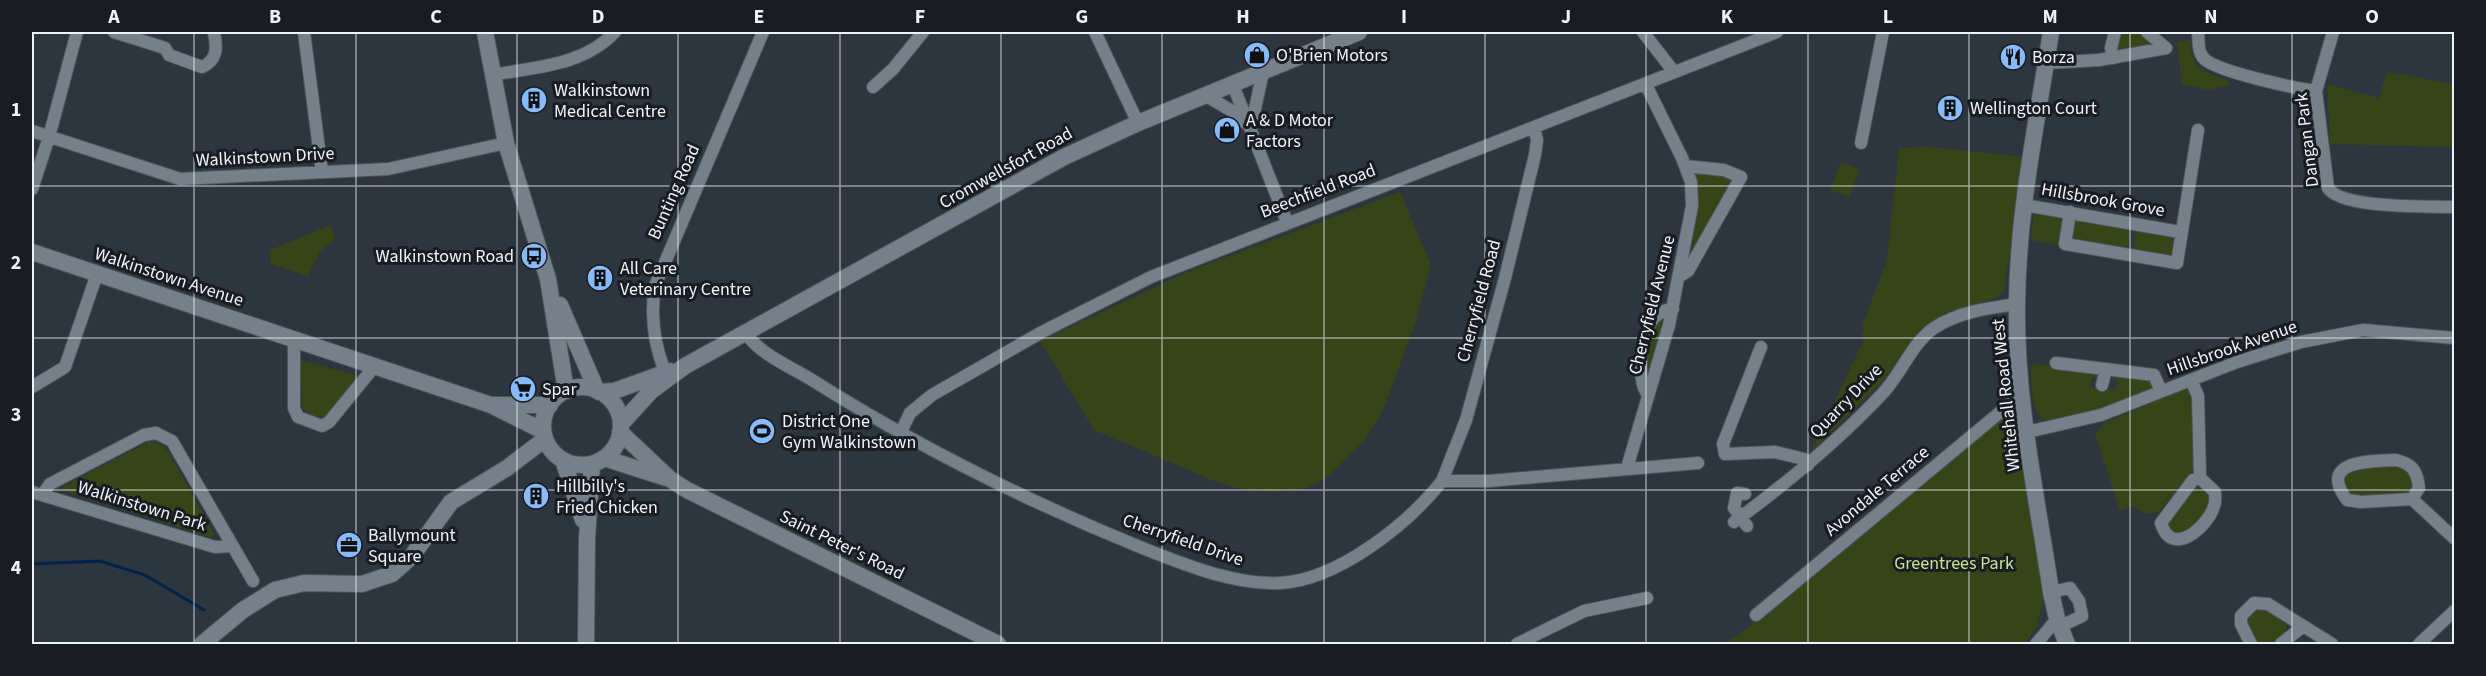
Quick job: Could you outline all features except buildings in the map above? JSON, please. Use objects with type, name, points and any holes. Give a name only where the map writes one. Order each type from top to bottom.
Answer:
[{"type":"main road","points":[[485,32],[506,143],[548,279],[598,391],[614,405],[620,428],[617,442],[598,461],[582,465],[551,446]]},
{"type":"main road","name":"Cromwellsfort Road","points":[[620,428],[651,391],[685,366],[1064,156],[1359,32]]},
{"type":"main road","name":"Whitehall Road West","points":[[2051,32],[2024,205],[2016,304],[2027,432],[2051,592],[2058,623],[2067,645]]},
{"type":"main road","name":"Walkinstown Avenue","points":[[32,252],[491,405],[551,446]]},
{"type":"main road","points":[[548,279],[566,391]]},
{"type":"main road","name":"Cromwellsfort Road","points":[[598,391],[614,391],[685,366]]},
{"type":"main road","points":[[587,538],[578,501],[551,446],[543,422],[550,405],[566,391],[584,388],[598,391]]},
{"type":"main road","name":"Walkinstown Avenue","points":[[491,405],[550,405]]},
{"type":"main road","name":"Saint Peter's Road","points":[[620,428],[670,479]]},
{"type":"main road","points":[[202,645],[243,610],[275,591],[304,583],[362,584],[392,574],[412,556],[451,502],[507,468],[551,446]]},
{"type":"main road","points":[[586,645],[587,538],[598,461]]},
{"type":"main road","name":"Saint Peter's Road","points":[[598,461],[670,479],[999,645]]},
{"type":"street","points":[[32,189],[77,32]]},
{"type":"street","points":[[114,32],[165,48],[169,55],[202,67],[209,64],[217,51],[214,32]]},
{"type":"street","points":[[304,32],[322,172]]},
{"type":"street","points":[[492,75],[565,62],[590,52],[615,32]]},
{"type":"street","name":"Bunting Road","points":[[665,372],[653,329],[655,286],[763,32]]},
{"type":"street","points":[[873,87],[893,69],[923,32]]},
{"type":"street","points":[[1095,32],[1138,123]]},
{"type":"street","points":[[1643,32],[1674,72]]},
{"type":"street","name":"Beechfield Road","points":[[901,432],[910,413],[932,395],[1042,332],[1151,277],[1778,32]]},
{"type":"street","points":[[1861,143],[1884,32]]},
{"type":"street","points":[[2113,58],[2111,48],[2115,32]]},
{"type":"street","points":[[2046,63],[2063,64],[2113,58],[2166,48],[2147,32]]},
{"type":"street","points":[[2198,32],[2199,51],[2206,61],[2229,70],[2316,91]]},
{"type":"street","name":"Dangan Park","points":[[2333,32],[2316,91],[2328,188],[2331,193],[2354,201],[2454,207]]},
{"type":"street","points":[[1250,129],[1263,72]]},
{"type":"street","points":[[1233,85],[1287,222]]},
{"type":"street","name":"Cherryfield Avenue","points":[[1627,468],[1673,309],[1692,206],[1691,182],[1685,166],[1646,85]]},
{"type":"street","points":[[1206,96],[1234,112],[1250,129]]},
{"type":"street","name":"Cherryfield Road","points":[[1442,481],[1466,420],[1505,278],[1535,155],[1537,140],[1534,127]]},
{"type":"street","name":"Hillsbrook Grove","points":[[2024,205],[2180,232],[2198,130]]},
{"type":"street","name":"Walkinstown Drive","points":[[32,131],[180,178],[322,172],[413,165],[506,143]]},
{"type":"street","points":[[1680,276],[1688,272],[1741,177],[1724,170],[1685,166]]},
{"type":"street","points":[[2070,212],[2065,244],[2177,263],[2180,232]]},
{"type":"street","points":[[32,387],[64,367],[97,274]]},
{"type":"street","name":"Quarry Drive","points":[[1745,494],[1737,493],[1734,508],[1741,522],[1808,465],[1885,391],[1932,329],[1958,316],[2016,304]]},
{"type":"street","points":[[1648,395],[1639,376],[1641,356],[1653,318],[1663,310],[1673,309]]},
{"type":"street","name":"Hillsbrook Avenue","points":[[2027,432],[2086,420],[2237,362],[2301,342],[2363,330],[2454,338]]},
{"type":"street","name":"Cherryfield Drive","points":[[746,333],[762,350],[901,432],[1107,533],[1169,558],[1230,577],[1259,583],[1282,583],[1302,578],[1360,553],[1394,531],[1442,481]]},
{"type":"street","points":[[294,339],[294,408],[298,417],[316,424],[322,426],[329,422],[374,367]]},
{"type":"street","points":[[1761,347],[1723,444],[1725,454],[1775,452],[1804,459],[1808,465]]},
{"type":"street","points":[[2056,363],[2154,375],[2161,391]]},
{"type":"street","points":[[2102,385],[2106,369]]},
{"type":"street","points":[[2191,380],[2198,396],[2200,478],[2215,492],[2214,508],[2190,537],[2176,540],[2169,537],[2162,523],[2193,480],[2200,478]]},
{"type":"street","name":"Avondale Terrace","points":[[1756,615],[2010,404],[2023,399]]},
{"type":"street","name":"Walkinstown Park","points":[[37,493],[144,435],[156,433],[172,441],[253,581]]},
{"type":"street","points":[[2412,499],[2419,488],[2417,473],[2408,463],[2396,460],[2358,462],[2347,465],[2339,478],[2339,490],[2347,500],[2361,502],[2412,499],[2454,538]]},
{"type":"street","points":[[1442,481],[1489,481],[1698,463]]},
{"type":"street","name":"Walkinstown Park","points":[[37,493],[215,547],[232,546]]},
{"type":"street","points":[[2036,645],[2058,623],[2082,616],[2079,601],[2070,588],[2051,592]]},
{"type":"street","points":[[1517,645],[1584,611],[1647,598]]},
{"type":"street","points":[[2251,645],[2241,624],[2241,616],[2248,606],[2254,603],[2268,604],[2332,645]]},
{"type":"street","points":[[2419,645],[2454,611]]},
{"type":"street","points":[[2281,645],[2302,627]]},
{"type":"green space","points":[[2121,32],[2143,32],[2152,45],[2121,50],[2117,46]]},
{"type":"green space","points":[[2190,40],[2193,58],[2200,68],[2228,80],[2230,85],[2208,90],[2182,84],[2177,42]]},
{"type":"green space","points":[[2387,72],[2454,84],[2454,147],[2330,144],[2327,84],[2379,98]]},
{"type":"green space","points":[[1930,147],[2024,157],[2004,291],[1996,298],[1945,313],[1918,332],[1881,383],[1810,454],[1864,339],[1862,336],[1865,327],[1862,326],[1887,260],[1899,148]]},
{"type":"green space","points":[[1841,162],[1860,169],[1849,197],[1830,190]]},
{"type":"green space","points":[[1702,170],[1732,178],[1733,181],[1691,259],[1697,215],[1695,173]]},
{"type":"green space","points":[[1400,192],[1431,265],[1415,324],[1383,410],[1365,440],[1327,477],[1307,488],[1274,492],[1240,489],[1212,480],[1094,430],[1040,341],[1192,270]]},
{"type":"green space","points":[[2034,210],[2065,216],[2060,245],[2031,240]]},
{"type":"green space","points":[[2074,217],[2131,228],[2127,249],[2071,242]]},
{"type":"green space","points":[[331,225],[335,240],[320,251],[308,276],[271,264],[270,250]]},
{"type":"green space","points":[[2136,229],[2171,238],[2175,247],[2173,257],[2134,250]]},
{"type":"green space","points":[[1666,315],[1646,384],[1647,346],[1653,329]]},
{"type":"green space","points":[[300,360],[359,376],[327,416],[312,416],[302,408]]},
{"type":"green space","points":[[2035,364],[2096,372],[2098,378],[2092,377],[2090,388],[2116,389],[2118,379],[2112,379],[2115,375],[2148,380],[2153,387],[2150,391],[2100,411],[2044,420],[2039,415],[2034,402],[2030,366]]},
{"type":"green space","points":[[2185,389],[2193,391],[2195,466],[2159,512],[2146,514],[2132,506],[2120,511],[2095,434],[2105,423]]},
{"type":"green space","name":"Greentrees Park","points":[[2010,411],[2015,414],[2044,597],[2037,626],[2025,644],[1721,644],[1737,636]]},
{"type":"green space","points":[[149,442],[162,445],[167,450],[215,535],[210,537],[61,490],[64,486]]},
{"type":"green space","points":[[2401,466],[2408,468],[2414,486],[2405,495],[2356,498],[2351,495],[2344,483],[2346,472],[2352,467]]},
{"type":"green space","points":[[2199,486],[2211,495],[2207,508],[2196,525],[2179,536],[2168,530],[2167,517]]},
{"type":"green space","points":[[2261,608],[2271,610],[2287,625],[2280,639],[2268,644],[2257,644],[2246,627],[2250,614]]},
{"type":"waterway","points":[[32,564],[100,561],[145,575],[204,610]]},
{"type":"place","name":"O'Brien Motors","points":[[1257,55]]},
{"type":"place","name":"Borza","points":[[2013,57]]},
{"type":"place","name":"Walkinstown Medical Centre","points":[[534,100]]},
{"type":"place","name":"Wellington Court","points":[[1950,108]]},
{"type":"place","name":"A & D Motor Factors","points":[[1227,130]]},
{"type":"place","name":"Walkinstown Road","points":[[534,256]]},
{"type":"place","name":"All Care Veterinary Centre","points":[[600,278]]},
{"type":"place","name":"Spar","points":[[523,389]]},
{"type":"place","name":"District One Gym Walkinstown","points":[[762,431]]},
{"type":"place","name":"Hillbilly's Fried Chicken","points":[[536,496]]},
{"type":"place","name":"Ballymount Square","points":[[349,545]]}]
